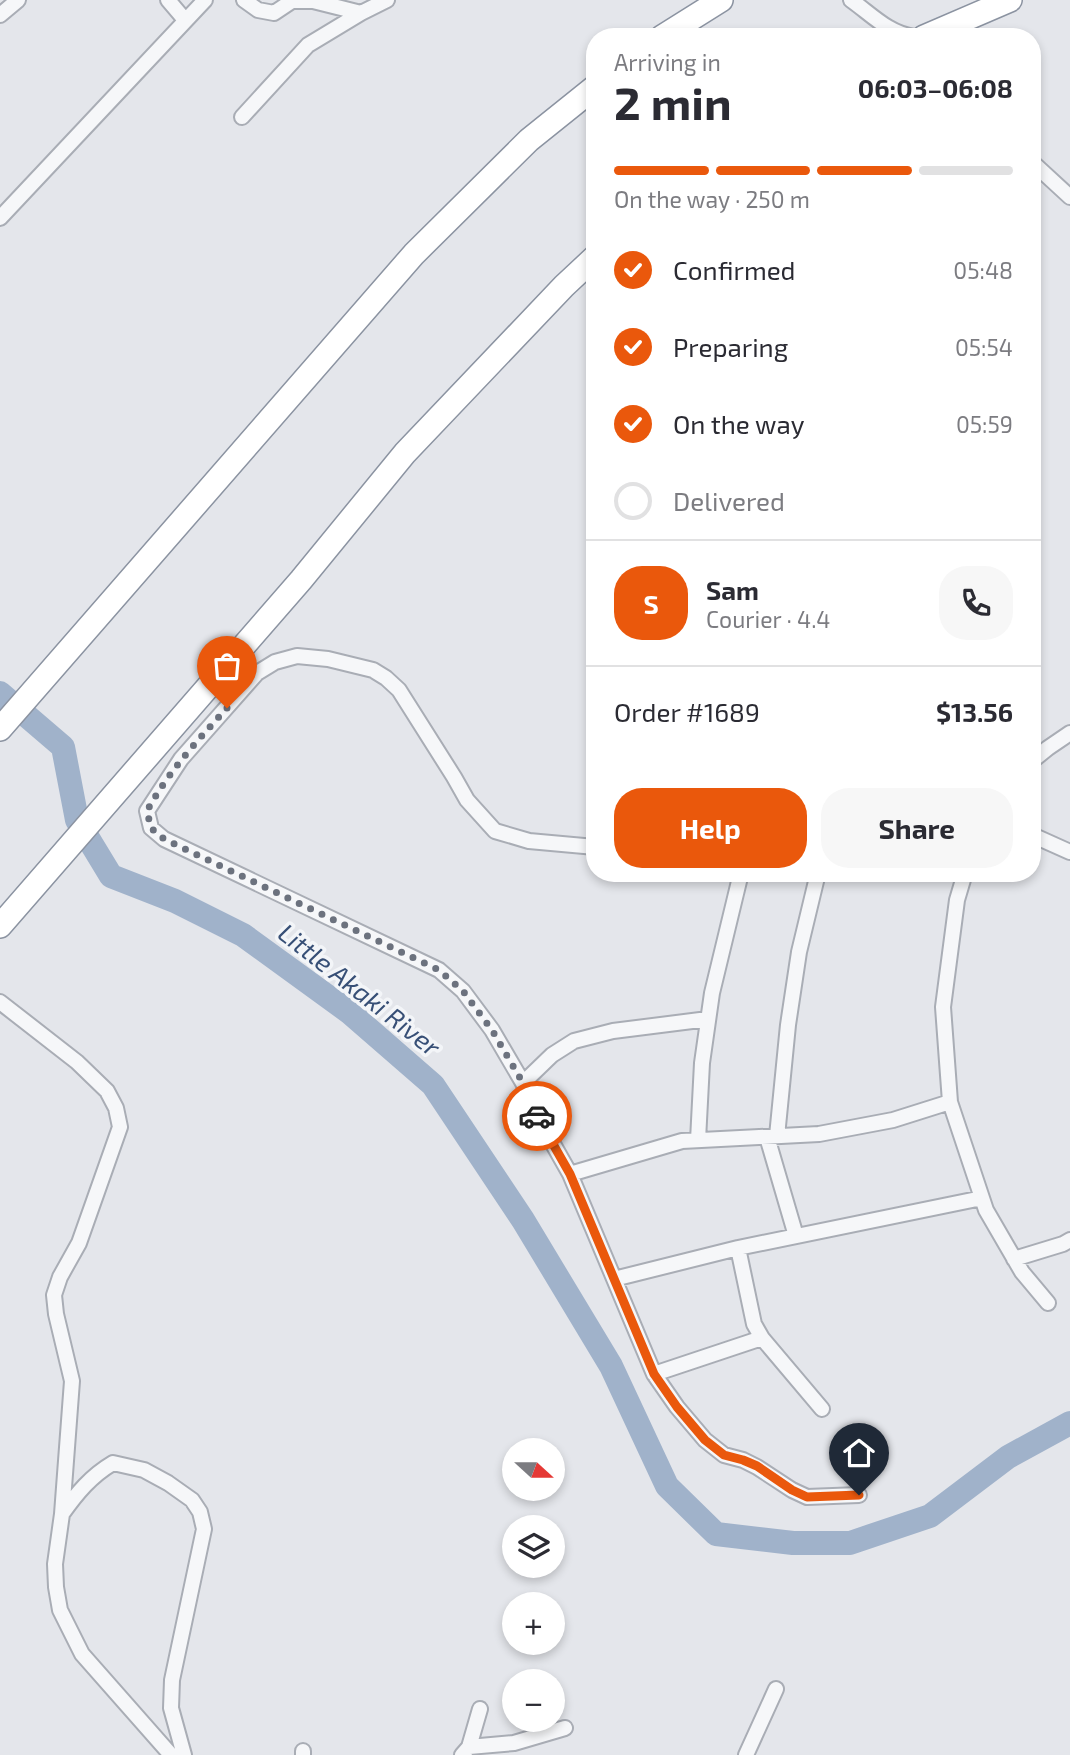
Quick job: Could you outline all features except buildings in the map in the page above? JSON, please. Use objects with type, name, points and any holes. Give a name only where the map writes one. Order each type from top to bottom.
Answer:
[{"type":"highway","points":[[676,28],[721,0]]},
{"type":"highway","points":[[944,28],[1010,0]]},
{"type":"highway","points":[[0,729],[414,254],[529,140],[586,94]]},
{"type":"highway","points":[[0,926],[301,580],[405,453],[586,265]]},
{"type":"street","points":[[0,15],[18,0]]},
{"type":"street","points":[[168,0],[185,20]]},
{"type":"street","points":[[0,218],[205,0]]},
{"type":"street","points":[[244,0],[258,10],[274,13],[292,1],[313,1],[361,13]]},
{"type":"street","points":[[242,117],[308,45],[387,0]]},
{"type":"street","points":[[851,0],[888,28]]},
{"type":"street","points":[[1041,171],[1070,198]]},
{"type":"street","points":[[586,846],[529,841],[495,831],[467,800],[399,690],[386,678],[373,670],[328,659],[297,656],[275,662],[257,673],[181,759],[147,811],[151,828],[164,839],[439,970],[463,991],[492,1030],[523,1083],[536,1114],[570,1174],[654,1374],[677,1407],[705,1440],[724,1455],[757,1466],[792,1490],[807,1497],[859,1495]]},
{"type":"street","points":[[1041,754],[1070,733]]},
{"type":"street","points":[[1041,749],[1048,748]]},
{"type":"street","points":[[1041,839],[1070,852]]},
{"type":"street","points":[[698,1140],[702,1063],[708,1019],[739,882]]},
{"type":"street","points":[[796,1236],[772,1137],[799,952],[816,882]]},
{"type":"street","points":[[962,882],[957,900],[943,1007],[950,1102],[986,1210],[1022,1272],[1048,1303]]},
{"type":"street","points":[[0,1002],[77,1062],[107,1091],[116,1108],[120,1127],[79,1243],[60,1277],[54,1295],[72,1381],[62,1514],[55,1564],[56,1587],[60,1610],[82,1654],[172,1755]]},
{"type":"street","points":[[523,1083],[552,1055],[574,1041],[613,1031],[708,1019]]},
{"type":"street","points":[[570,1174],[682,1141],[819,1134],[893,1120],[950,1102]]},
{"type":"street","points":[[614,1279],[738,1248],[982,1198]]},
{"type":"street","points":[[1014,1259],[1070,1240]]},
{"type":"street","points":[[738,1248],[754,1324],[762,1338],[822,1409]]},
{"type":"street","points":[[654,1374],[762,1338]]},
{"type":"street","points":[[62,1514],[84,1485],[100,1470],[113,1463],[144,1470],[169,1483],[192,1500],[200,1512],[204,1529],[172,1680],[171,1708],[184,1755]]},
{"type":"street","points":[[746,1755],[776,1689]]},
{"type":"street","points":[[480,1709],[466,1751],[514,1743],[551,1732]]},
{"type":"waterway","name":"Little Akaki River","points":[[0,693],[63,747],[77,820],[111,876],[175,901],[243,935],[349,1012],[433,1085],[523,1220],[611,1366],[667,1486],[716,1534],[793,1543],[850,1543],[930,1516],[1008,1457],[1070,1423]]},
{"type":"way so far","points":[[227,708],[181,759],[153,800],[147,811],[151,828],[164,839],[439,970],[463,991],[492,1030],[523,1083],[537,1116]]},
{"type":"route","points":[[537,1116],[570,1174],[654,1374],[705,1440],[724,1455],[757,1466],[807,1497],[859,1495]]}]
